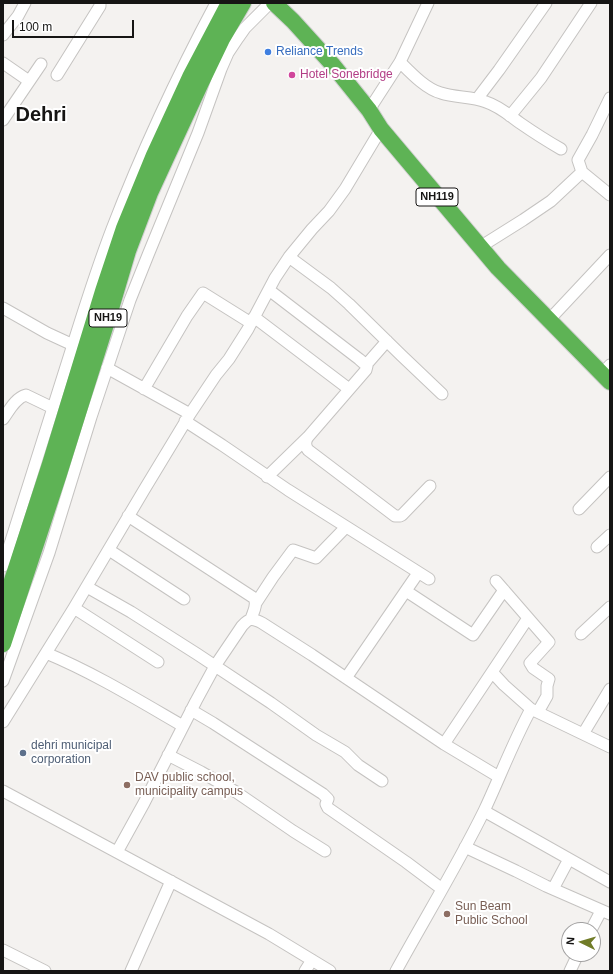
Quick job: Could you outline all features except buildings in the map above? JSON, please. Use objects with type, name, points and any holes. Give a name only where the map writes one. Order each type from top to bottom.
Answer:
[{"type":"highway","name":"NH19","points":[[3,608],[124,228],[154,155],[187,84],[229,3]]},
{"type":"highway","name":"NH19","points":[[3,644],[64,460],[131,244],[150,193],[222,39],[243,3]]},
{"type":"highway","name":"NH119","points":[[274,3],[293,21],[332,64],[369,110],[381,129],[498,268],[548,320],[607,374]]},
{"type":"street","points":[[3,35],[18,16],[25,3]]},
{"type":"street","points":[[57,75],[100,6],[100,3]]},
{"type":"street","points":[[3,566],[52,408],[101,260],[130,183],[171,94],[216,3]]},
{"type":"street","points":[[3,681],[49,554],[62,508],[107,368],[138,278],[198,133],[228,53],[245,28],[270,3]]},
{"type":"street","points":[[369,110],[400,62],[428,3]]},
{"type":"street","points":[[477,99],[546,3]]},
{"type":"street","points":[[510,116],[541,78],[591,3]]},
{"type":"street","points":[[400,62],[419,80],[432,89],[440,93],[477,99],[495,106],[561,149]]},
{"type":"street","points":[[3,63],[29,81]]},
{"type":"street","points":[[3,120],[41,64]]},
{"type":"street","points":[[610,98],[578,160],[582,172],[610,195]]},
{"type":"street","points":[[3,722],[87,587],[187,417],[229,359],[289,257],[329,211],[345,189],[381,129]]},
{"type":"street","points":[[480,247],[551,201],[582,172]]},
{"type":"street","points":[[548,320],[610,255]]},
{"type":"street","points":[[289,257],[331,288],[349,304],[442,394]]},
{"type":"street","points":[[269,290],[366,365]]},
{"type":"street","points":[[144,389],[202,292],[253,320],[349,389]]},
{"type":"street","points":[[3,308],[47,333],[73,345]]},
{"type":"street","points":[[267,476],[308,437],[366,370],[366,365],[387,342]]},
{"type":"street","points":[[107,368],[144,389],[187,417],[222,445],[267,476],[429,579]]},
{"type":"street","points":[[3,419],[18,399],[26,395],[52,408]]},
{"type":"street","points":[[308,437],[306,440],[306,445],[312,454],[396,516],[402,515],[430,486]]},
{"type":"street","points":[[579,509],[610,477]]},
{"type":"street","points":[[128,516],[254,598],[256,603]]},
{"type":"street","points":[[251,619],[256,603],[293,550],[316,558],[346,527]]},
{"type":"street","points":[[597,547],[610,535]]},
{"type":"street","points":[[109,550],[184,599]]},
{"type":"street","points":[[346,678],[418,573]]},
{"type":"street","points":[[396,971],[484,810],[518,733],[547,696],[549,679],[533,668],[530,663],[548,642],[496,581]]},
{"type":"street","points":[[87,587],[153,625],[271,703],[316,735],[345,752],[358,765],[382,781]]},
{"type":"street","points":[[406,591],[473,635],[504,590]]},
{"type":"street","points":[[581,634],[610,607]]},
{"type":"street","points":[[74,608],[158,662]]},
{"type":"street","points":[[444,744],[528,618]]},
{"type":"street","points":[[117,852],[215,666],[242,626],[246,621],[251,619],[262,623],[444,744],[499,777]]},
{"type":"street","points":[[46,653],[108,683],[183,726]]},
{"type":"street","points":[[492,672],[504,685],[535,710],[610,747]]},
{"type":"street","points":[[583,734],[610,689]]},
{"type":"street","points":[[191,710],[323,794],[328,799],[326,804],[328,808],[442,889]]},
{"type":"street","points":[[168,755],[236,792],[325,851]]},
{"type":"street","points":[[3,791],[171,880],[269,934],[330,971]]},
{"type":"street","points":[[484,810],[610,882]]},
{"type":"street","points":[[465,847],[605,912],[597,922]]},
{"type":"street","points":[[553,889],[569,858]]},
{"type":"street","points":[[131,971],[171,880]]},
{"type":"street","points":[[3,950],[45,971]]},
{"type":"street","points":[[305,971],[312,960]]},
{"type":"place","name":"Reliance Trends","points":[[268,52]]},
{"type":"place","name":"Hotel Sonebridge","points":[[292,75]]},
{"type":"place","name":"dehri municipal corporation","points":[[23,753]]},
{"type":"place","name":"DAV public school, municipality campus","points":[[127,785]]},
{"type":"place","name":"Sun Beam Public School","points":[[447,914]]},
{"type":"district","name":"Dehri","points":[[41,115]]}]
